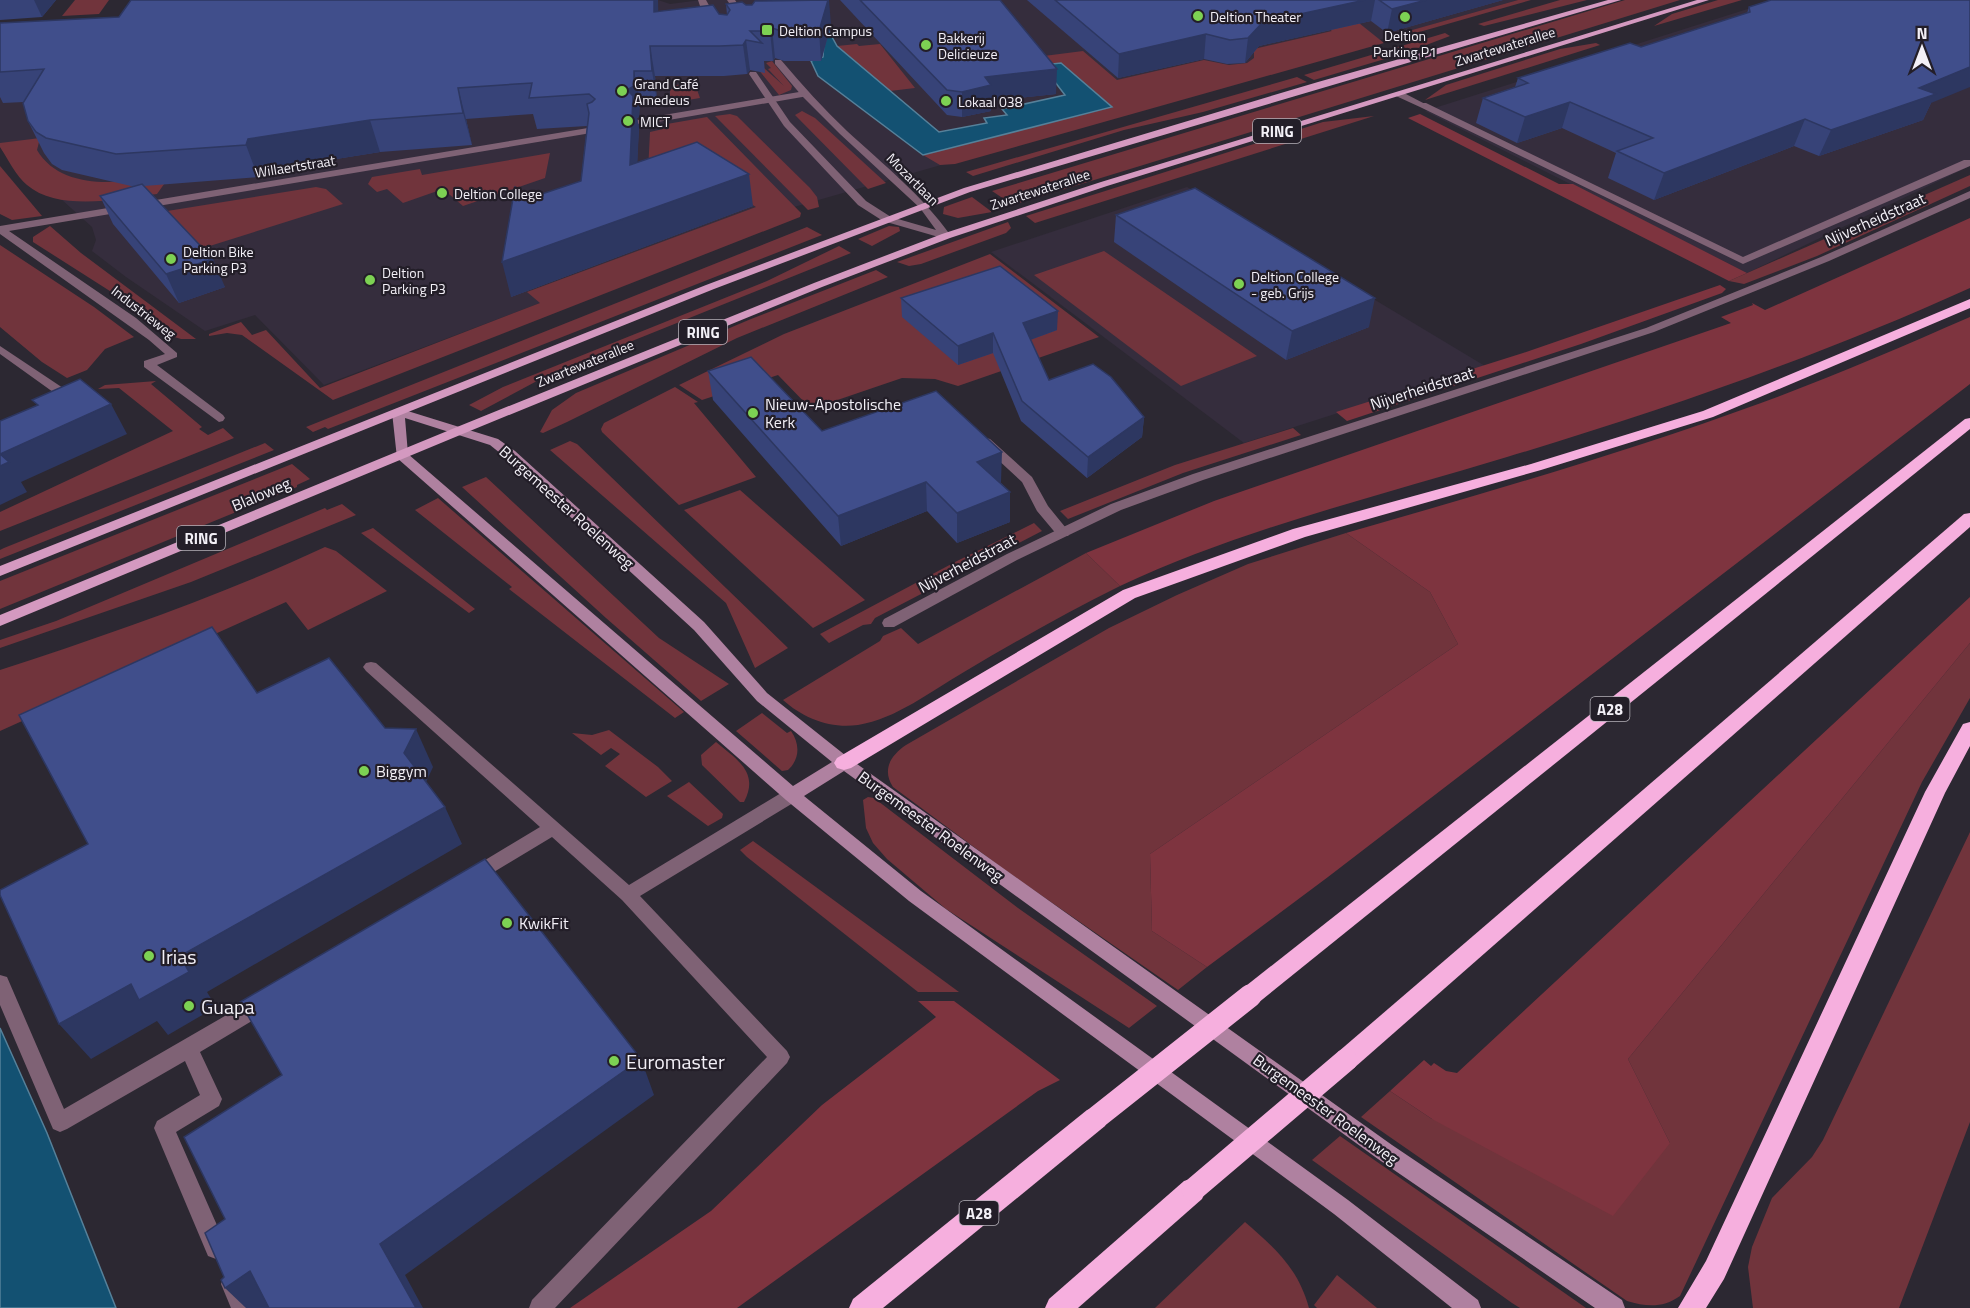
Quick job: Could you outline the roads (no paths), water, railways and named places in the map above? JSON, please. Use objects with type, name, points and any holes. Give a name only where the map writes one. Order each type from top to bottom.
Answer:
[{"type":"highway","points":[[844,763],[1129,594],[1299,533],[1536,467],[1708,414],[1908,332],[1970,303]]},
{"type":"highway","name":"A28","points":[[862,1308],[1096,1118],[1970,422]]},
{"type":"highway","points":[[1058,1308],[1970,518]]},
{"type":"highway","points":[[1691,1308],[1715,1270],[1935,792],[1970,729]]},
{"type":"main road","name":"Zwartewaterallee","points":[[398,412],[887,219],[991,182],[1617,0]]},
{"type":"main road","name":"Zwartewaterallee","points":[[402,455],[818,285],[946,236],[1115,180],[1705,0]]},
{"type":"main road","name":"Burgemeester Roelenweg","points":[[398,412],[494,442],[699,626],[762,697],[844,763],[1385,1152],[1614,1308]]},
{"type":"main road","points":[[398,412],[402,455],[792,795],[915,896],[1341,1207],[1470,1308]]},
{"type":"main road","name":"Blaloweg","points":[[0,571],[398,412]]},
{"type":"main road","name":"Blaloweg","points":[[0,621],[402,455]]},
{"type":"main road","points":[[792,795],[844,763]]},
{"type":"street","points":[[702,0],[705,9],[722,32]]},
{"type":"street","points":[[731,0],[752,30]]},
{"type":"street","name":"Mozartlaan","points":[[778,62],[805,94],[924,206],[946,236]]},
{"type":"street","name":"Mozartlaan","points":[[753,74],[787,124],[862,203],[887,219],[946,236]]},
{"type":"street","points":[[640,122],[805,94]]},
{"type":"street","points":[[1399,94],[1743,261],[1967,162],[1970,163]]},
{"type":"street","name":"Willaertstraat","points":[[0,229],[594,130]]},
{"type":"street","name":"Nijverheidstraat","points":[[889,623],[1116,507],[1198,477],[1650,330],[1825,259],[1970,194]]},
{"type":"street","name":"Industrieweg","points":[[0,229],[25,249],[101,298],[159,341],[173,355],[148,364],[219,418]]},
{"type":"street","points":[[0,349],[68,397],[48,407]]},
{"type":"street","points":[[979,435],[1027,480],[1042,508],[1063,533]]},
{"type":"street","points":[[371,667],[628,895],[780,1057],[540,1308]]},
{"type":"street","points":[[628,895],[792,795]]},
{"type":"street","points":[[462,883],[553,828]]},
{"type":"street","points":[[0,983],[60,1122],[280,994]]},
{"type":"street","points":[[189,1049],[212,1098],[164,1128],[242,1308]]},
{"type":"water","points":[[825,24],[837,46],[939,132],[987,123],[984,118],[1007,115],[1002,109],[1065,95],[1042,65],[1061,63],[1112,107],[923,155],[818,76],[811,61],[823,57]]},
{"type":"water","points":[[0,1028],[47,1133],[116,1308],[0,1308]]},
{"type":"place","name":"Deltion Theater","points":[[1198,16]]},
{"type":"place","name":"Deltion Parking P1","points":[[1405,17]]},
{"type":"place","name":"Deltion Campus","points":[[767,30]]},
{"type":"place","name":"Bakkerij Delicieuze","points":[[926,45]]},
{"type":"place","name":"Grand Café Amedeus","points":[[622,91]]},
{"type":"place","name":"Lokaal 038","points":[[946,101]]},
{"type":"place","name":"MICT","points":[[628,121]]},
{"type":"place","name":"Deltion College","points":[[442,193]]},
{"type":"place","name":"Deltion Bike Parking P3","points":[[171,259]]},
{"type":"place","name":"Deltion Parking P3","points":[[370,280]]},
{"type":"place","name":"Deltion College - geb. Grijs","points":[[1239,284]]},
{"type":"place","name":"Nieuw-Apostolische Kerk","points":[[753,413]]},
{"type":"place","name":"Biggym","points":[[364,771]]},
{"type":"place","name":"KwikFit","points":[[507,923]]},
{"type":"place","name":"Irias","points":[[149,956]]},
{"type":"place","name":"Guapa","points":[[189,1006]]},
{"type":"place","name":"Euromaster","points":[[614,1061]]}]
